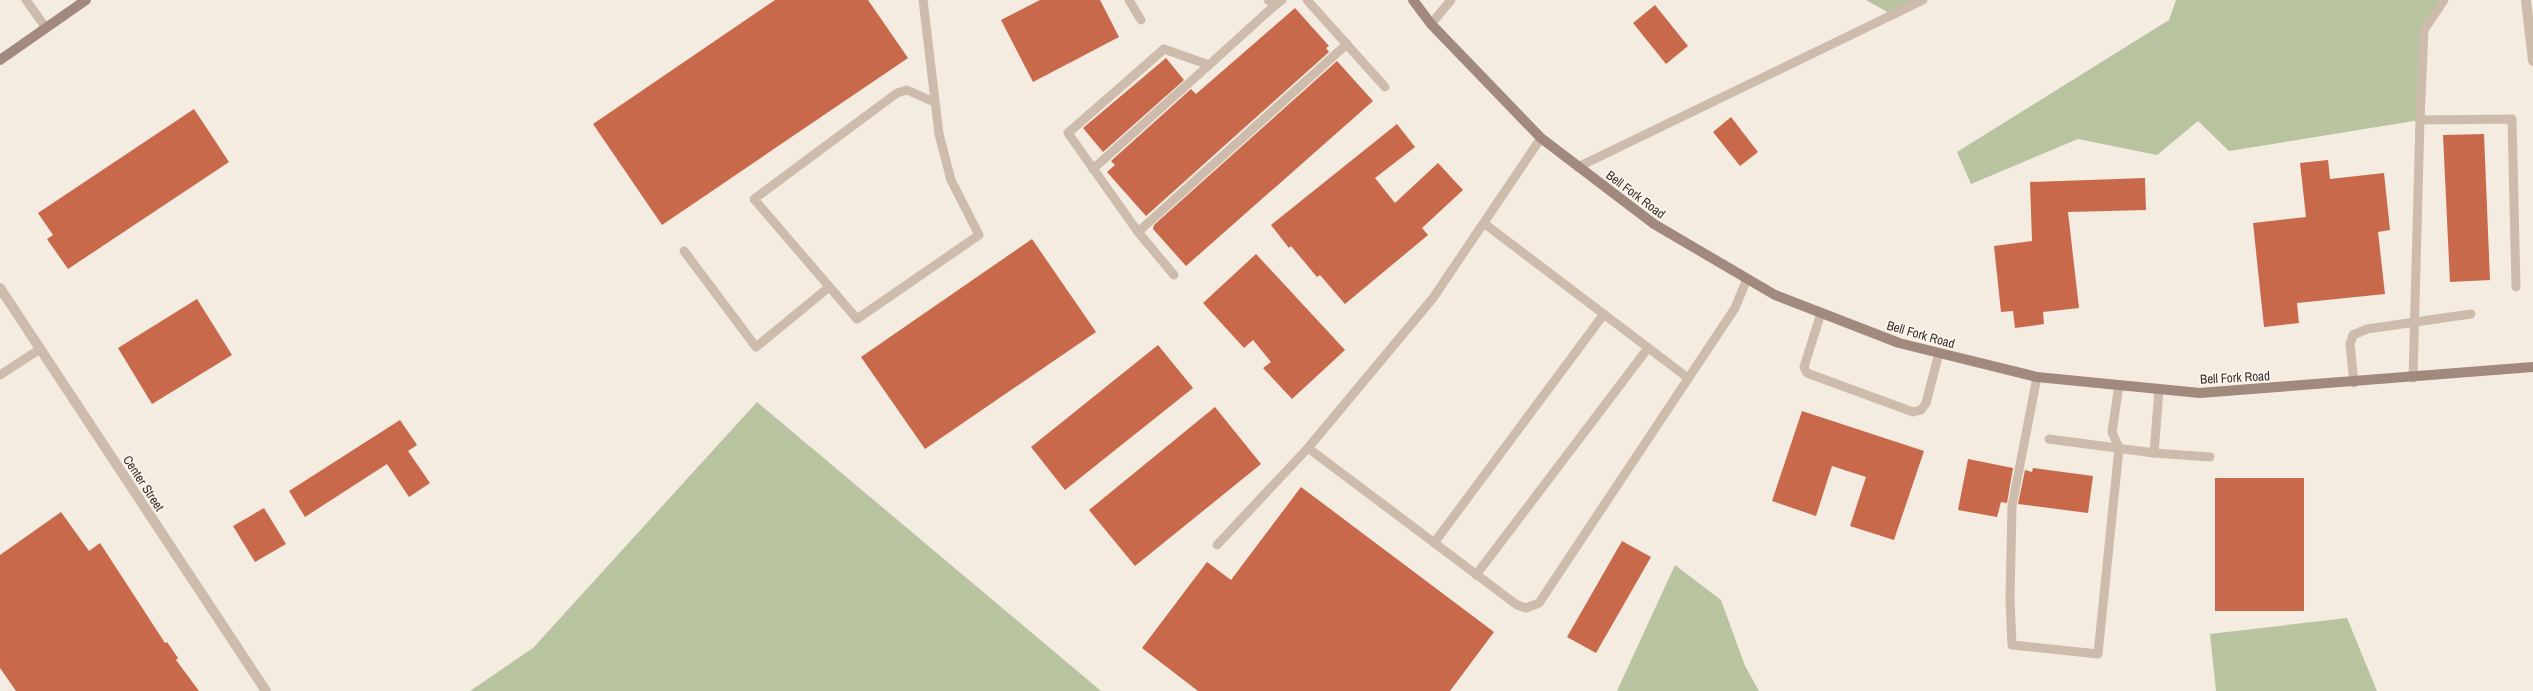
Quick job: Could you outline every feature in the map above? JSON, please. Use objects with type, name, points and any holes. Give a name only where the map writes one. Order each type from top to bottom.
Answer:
[{"type":"main road","points":[[0,60],[86,0]]},
{"type":"main road","name":"Bell Fork Road","points":[[1413,0],[1431,24],[1541,138],[1654,224],[1775,295],[1899,343],[2037,377],[2200,393],[2354,383],[2533,368]]},
{"type":"street","points":[[2526,0],[2533,61]]},
{"type":"street","name":"Center Street","points":[[0,288],[266,691]]},
{"type":"lane","points":[[26,0],[46,28]]},
{"type":"lane","points":[[924,0],[934,102],[939,134],[951,180],[979,235],[857,319],[828,288],[754,199],[897,93],[907,90],[934,102]]},
{"type":"lane","points":[[1129,0],[1141,20]]},
{"type":"lane","points":[[1307,0],[1385,87]]},
{"type":"lane","points":[[1431,24],[1451,0]]},
{"type":"lane","points":[[1578,166],[1923,0]]},
{"type":"lane","points":[[2413,378],[2424,30],[2444,0]]},
{"type":"lane","points":[[1093,169],[1209,65],[1275,2]]},
{"type":"lane","points":[[1138,232],[1347,44]]},
{"type":"lane","points":[[1174,275],[1138,232],[1068,133],[1164,49],[1209,65]]},
{"type":"lane","points":[[2420,120],[2512,119],[2516,287]]},
{"type":"lane","points":[[1217,545],[1308,448],[1433,298],[1541,138]]},
{"type":"lane","points":[[1484,224],[1688,378]]},
{"type":"lane","points":[[684,252],[756,347],[828,288]]},
{"type":"lane","points":[[1308,448],[1516,605],[1526,608],[1538,603],[1735,308],[1747,279]]},
{"type":"lane","points":[[1821,313],[1804,367],[1807,374],[1913,412],[1921,410],[1926,403],[1939,353]]},
{"type":"lane","points":[[1434,543],[1604,314]]},
{"type":"lane","points":[[2354,383],[2350,344],[2353,335],[2367,330],[2471,314]]},
{"type":"lane","points":[[1476,575],[1648,348]]},
{"type":"lane","points":[[2,371],[40,349]]},
{"type":"lane","points":[[2037,377],[2012,506],[2010,599],[2012,645],[2098,654],[2119,448],[2112,432],[2118,385]]},
{"type":"lane","points":[[2154,453],[2159,389]]},
{"type":"lane","points":[[2049,439],[2154,453],[2210,457]]},
{"type":"green space","points":[[1866,0],[1923,0],[1891,14]]},
{"type":"green space","points":[[2176,0],[2444,0],[2424,31],[2420,120],[2229,151],[2198,121],[2157,155],[2078,139],[1971,184],[1957,152],[2169,20]]},
{"type":"green space","points":[[757,402],[1101,691],[470,691],[533,648]]},
{"type":"green space","points":[[1675,565],[1721,600],[1745,666],[1759,691],[1617,691]]},
{"type":"green space","points":[[2347,618],[2377,691],[2216,691],[2210,634]]},
{"type":"building","points":[[775,0],[868,0],[908,58],[662,225],[593,124]]},
{"type":"building","points":[[1040,0],[1100,0],[1119,37],[1033,82],[1001,20]]},
{"type":"building","points":[[1655,5],[1688,46],[1666,64],[1633,23]]},
{"type":"building","points":[[1295,8],[1329,46],[1326,48],[1329,52],[1146,216],[1107,172],[1115,165],[1111,161],[1191,89],[1196,94]]},
{"type":"building","points":[[1166,58],[1184,80],[1103,152],[1083,128]]},
{"type":"building","points":[[1337,61],[1373,101],[1186,266],[1153,229],[1154,225]]},
{"type":"building","points":[[194,109],[229,162],[68,269],[47,239],[53,235],[38,213]]},
{"type":"building","points":[[1731,117],[1758,152],[1740,166],[1713,132]]},
{"type":"building","points":[[1397,124],[1415,147],[1375,178],[1395,203],[1438,163],[1463,190],[1422,228],[1428,235],[1345,304],[1320,275],[1317,277],[1291,246],[1289,248],[1271,225]]},
{"type":"building","points":[[2484,134],[2490,280],[2450,282],[2443,135]]},
{"type":"building","points":[[2328,160],[2330,179],[2384,173],[2390,230],[2378,232],[2385,294],[2297,303],[2299,323],[2264,327],[2253,223],[2306,217],[2300,163]]},
{"type":"building","points":[[2145,178],[2146,210],[2068,212],[2079,308],[2043,312],[2044,324],[2015,328],[2013,311],[2001,312],[1994,246],[2032,241],[2030,182]]},
{"type":"building","points":[[1032,239],[1096,332],[925,449],[861,357]]},
{"type":"building","points":[[1256,254],[1345,350],[1292,399],[1263,368],[1271,362],[1253,340],[1244,348],[1203,303]]},
{"type":"building","points":[[197,299],[232,355],[152,404],[118,348]]},
{"type":"building","points":[[1158,345],[1193,388],[1065,490],[1031,447]]},
{"type":"building","points":[[1215,407],[1261,464],[1135,566],[1089,510]]},
{"type":"building","points":[[1802,411],[1924,451],[1894,540],[1850,526],[1866,477],[1832,466],[1816,516],[1772,501]]},
{"type":"building","points":[[400,420],[417,445],[408,451],[430,483],[409,497],[387,464],[305,517],[289,491]]},
{"type":"building","points":[[1968,459],[2013,468],[2007,503],[2001,502],[1997,517],[1958,510]]},
{"type":"building","points":[[2033,468],[2093,476],[2088,513],[2018,504],[2025,470],[2032,472]]},
{"type":"building","points":[[2215,478],[2304,478],[2304,611],[2215,611]]},
{"type":"building","points":[[1301,487],[1494,632],[1450,691],[1198,691],[1142,648],[1207,562],[1231,580]]},
{"type":"building","points":[[264,508],[286,544],[255,562],[233,526]]},
{"type":"building","points":[[61,512],[89,551],[100,543],[165,643],[167,642],[178,658],[176,660],[199,691],[16,691],[0,668],[0,555]]},
{"type":"building","points":[[1622,541],[1651,557],[1596,653],[1567,637]]}]
